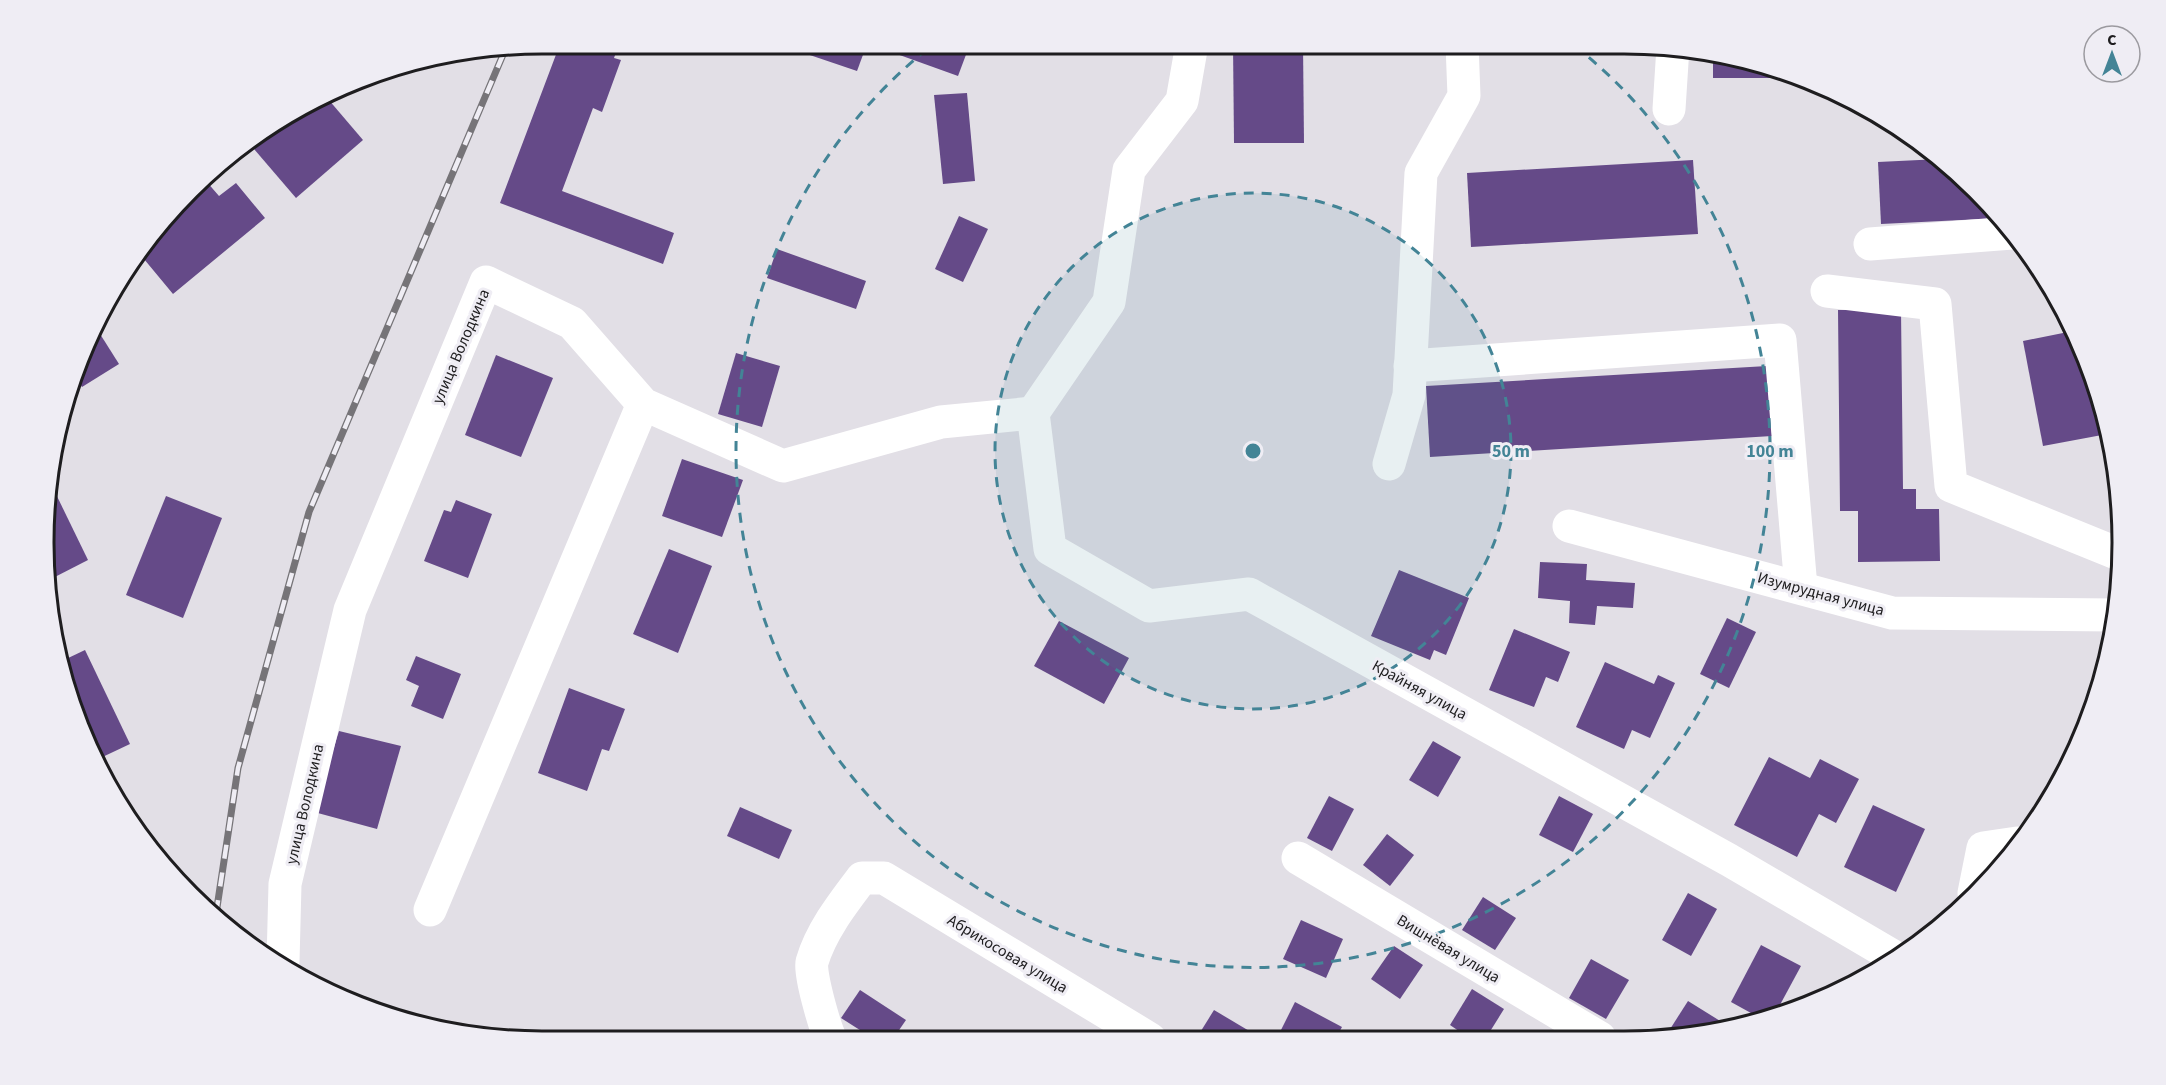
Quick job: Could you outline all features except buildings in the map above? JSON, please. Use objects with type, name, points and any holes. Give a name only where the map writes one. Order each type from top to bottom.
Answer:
[{"type":"street","points":[[1033,413],[1109,302],[1129,170],[1182,101],[1190,54]]},
{"type":"street","points":[[1389,464],[1408,395],[1420,173],[1464,96],[1462,54]]},
{"type":"street","points":[[1670,109],[1673,57]]},
{"type":"street","points":[[1870,244],[2002,234]]},
{"type":"street","name":"улица Володкина","points":[[282,956],[285,884],[350,610],[486,282],[572,323],[643,404],[783,466],[941,422],[1033,413]]},
{"type":"street","points":[[1827,291],[1935,304],[1951,486],[2112,551]]},
{"type":"street","points":[[1410,366],[1780,340],[1801,588]]},
{"type":"street","points":[[430,910],[643,404]]},
{"type":"street","name":"Крайняя улица","points":[[1033,413],[1050,549],[1149,606],[1249,594],[1729,860],[1888,953]]},
{"type":"street","name":"Изумрудная улица","points":[[1569,526],[1892,613],[2107,615]]},
{"type":"street","points":[[1977,880],[1983,848],[2007,845]]},
{"type":"street","name":"Вишнёвая улица","points":[[1298,858],[1588,1031]]},
{"type":"street","name":"Абрикосовая улица","points":[[826,1031],[811,964],[838,908],[862,878],[884,878],[1137,1031]]},
{"type":"railway","points":[[217,907],[238,768],[309,512],[503,56]]}]
